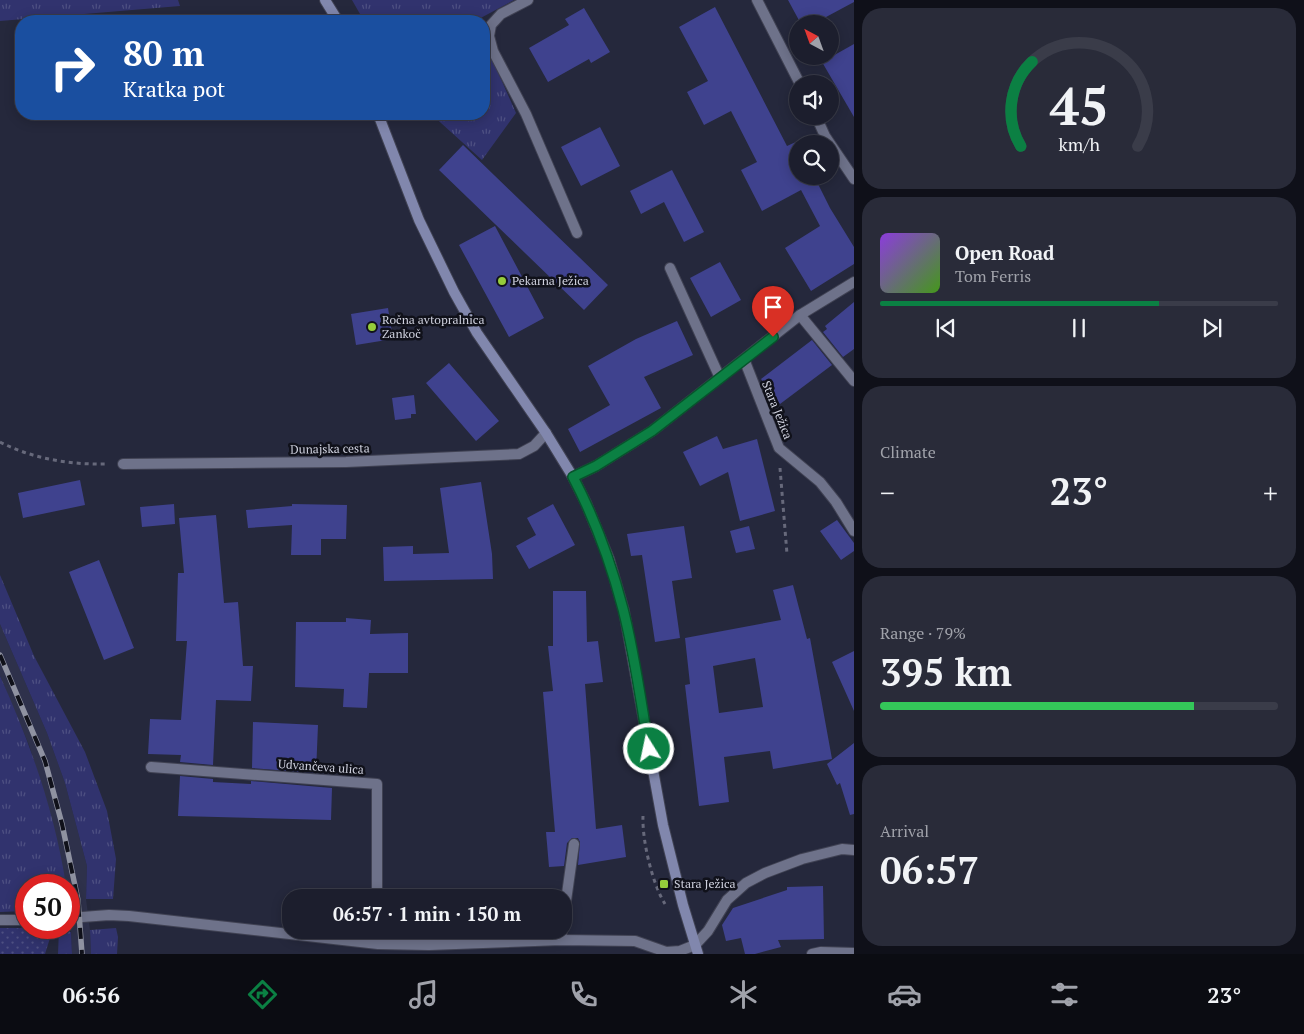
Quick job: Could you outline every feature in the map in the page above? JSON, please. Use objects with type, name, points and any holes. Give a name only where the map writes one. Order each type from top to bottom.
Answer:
[{"type":"main road","points":[[325,0],[334,15]]},
{"type":"main road","points":[[380,120],[419,220],[454,292],[485,345],[546,432],[573,477],[609,559],[624,611],[663,825],[697,950]]},
{"type":"street","points":[[490,32],[492,25],[501,14],[528,0]]},
{"type":"street","points":[[757,0],[795,75]]},
{"type":"street","points":[[490,40],[493,51],[526,114],[577,233]]},
{"type":"street","points":[[820,125],[825,136],[854,179]]},
{"type":"street","points":[[670,268],[720,378]]},
{"type":"street","points":[[573,477],[596,466],[652,431],[800,315],[854,282]]},
{"type":"street","points":[[800,315],[854,381]]},
{"type":"street","name":"Stara Ježica","points":[[744,359],[778,448],[820,482],[836,502],[854,531]]},
{"type":"street","name":"Dunajska cesta","points":[[124,464],[346,462],[519,454],[534,446],[546,432]]},
{"type":"street","name":"Udvančeva ulica","points":[[151,767],[377,784],[377,889]]},
{"type":"street","points":[[568,889],[574,844]]},
{"type":"street","points":[[572,936],[635,941],[665,953],[697,950],[727,900],[746,883],[765,873],[802,859],[842,849],[854,850]]},
{"type":"street","points":[[80,917],[129,916],[378,944],[429,945],[508,939]]},
{"type":"street","points":[[0,920],[15,920]]},
{"type":"street","points":[[378,939],[378,944]]},
{"type":"street","points":[[812,954],[820,952],[854,953]]},
{"type":"path","points":[[0,442],[28,454],[62,462],[124,464]]},
{"type":"path","points":[[778,448],[787,554]]},
{"type":"path","points":[[642,810],[642,830],[656,886],[667,908]]},
{"type":"shaded area","points":[[0,624],[47,733],[65,783],[87,866],[86,899],[91,954],[72,954],[71,939],[80,939],[80,874],[64,874],[49,809],[29,745],[0,676]]},
{"type":"green space","points":[[0,0],[178,0],[180,6],[72,15],[15,15],[15,20],[0,21]]},
{"type":"green space","points":[[352,0],[514,0],[486,15],[361,15]]},
{"type":"green space","points":[[490,54],[516,113],[482,160],[438,120],[490,120]]},
{"type":"green space","points":[[0,575],[34,656],[85,752],[107,811],[116,859],[113,899],[86,899],[87,866],[65,783],[47,733],[0,624]]},
{"type":"green space","points":[[0,676],[40,778],[55,831],[64,874],[15,874],[15,911],[0,912]]},
{"type":"green space","points":[[0,928],[15,928],[15,939],[50,939],[45,954],[0,954]]},
{"type":"green space","points":[[116,928],[118,937],[117,954],[91,954],[90,930]]},
{"type":"green space","points":[[59,939],[71,939],[72,954],[58,954]]},
{"type":"building","points":[[788,0],[854,0],[854,2],[830,15],[796,15]]},
{"type":"building","points":[[715,7],[787,146],[789,145],[789,185],[818,185],[854,247],[854,264],[811,291],[785,248],[820,226],[801,190],[762,211],[741,170],[757,162],[731,111],[704,125],[687,92],[708,81],[679,27]]},
{"type":"building","points":[[584,8],[610,52],[591,63],[589,59],[548,82],[529,48],[569,25],[565,19]]},
{"type":"building","points":[[854,44],[854,117],[839,91],[839,75],[830,75],[824,65],[839,65],[839,52]]},
{"type":"building","points":[[600,127],[620,166],[581,186],[561,147]]},
{"type":"building","points":[[463,145],[608,285],[584,310],[439,170]]},
{"type":"building","points":[[672,170],[704,232],[684,242],[664,202],[641,214],[630,191]]},
{"type":"building","name":"Pekarna Ježica","points":[[495,226],[544,318],[509,337],[459,245]]},
{"type":"building","points":[[720,262],[741,300],[711,317],[690,278]]},
{"type":"building","points":[[854,302],[854,349],[843,357],[823,332],[827,329],[825,326]]},
{"type":"building","name":"Ročna avtopralnica Zankoč","points":[[388,308],[393,339],[356,345],[351,314]]},
{"type":"building","points":[[677,321],[693,355],[644,377],[661,408],[580,452],[568,429],[610,405],[588,366],[636,339]]},
{"type":"building","points":[[812,340],[832,365],[780,404],[761,379]]},
{"type":"building","points":[[449,363],[499,421],[476,441],[426,383]]},
{"type":"building","points":[[414,395],[416,414],[411,414],[411,418],[395,420],[392,398]]},
{"type":"building","points":[[717,436],[723,449],[757,439],[775,511],[740,521],[728,472],[700,486],[683,452]]},
{"type":"building","points":[[80,480],[85,505],[23,518],[18,493]]},
{"type":"building","points":[[481,482],[492,554],[493,579],[384,581],[383,547],[413,546],[413,554],[449,553],[440,488]]},
{"type":"building","points":[[174,504],[175,524],[142,527],[140,507]]},
{"type":"building","points":[[292,504],[347,505],[346,539],[321,539],[321,555],[291,555],[292,525],[248,528],[246,510],[292,506]]},
{"type":"building","points":[[553,504],[575,545],[529,569],[516,546],[536,535],[527,518]]},
{"type":"building","points":[[216,515],[224,603],[238,602],[243,666],[253,666],[251,701],[216,700],[213,765],[180,762],[181,755],[148,754],[150,719],[181,720],[187,641],[176,641],[178,573],[184,573],[179,518]]},
{"type":"building","points":[[837,520],[854,543],[854,551],[841,560],[820,531]]},
{"type":"building","points":[[684,526],[692,578],[672,581],[680,638],[655,642],[642,555],[631,556],[627,534]]},
{"type":"building","points":[[749,526],[755,549],[736,553],[730,531]]},
{"type":"building","points":[[99,560],[134,648],[104,660],[69,572]]},
{"type":"building","points":[[793,585],[807,639],[810,638],[832,759],[773,769],[770,751],[724,757],[729,802],[699,806],[685,685],[690,684],[685,638],[781,620],[773,590]],"holes":[[[755,658],[763,707],[719,713],[713,666]]]},
{"type":"building","points":[[553,591],[586,591],[587,642],[598,641],[603,682],[585,684],[596,829],[622,825],[626,857],[578,865],[580,842],[578,838],[572,838],[567,843],[564,866],[549,867],[546,832],[555,832],[543,692],[553,691],[548,646],[553,646]]},
{"type":"building","points":[[346,618],[371,620],[370,634],[408,633],[408,673],[369,673],[367,708],[343,707],[344,689],[295,687],[296,622],[346,622]]},
{"type":"building","points":[[854,651],[854,711],[832,662]]},
{"type":"building","points":[[253,722],[318,725],[316,773],[252,768]]},
{"type":"building","points":[[854,743],[854,814],[850,815],[840,783],[837,785],[827,764]]},
{"type":"building","points":[[180,776],[213,779],[213,782],[251,784],[251,781],[332,788],[331,820],[178,816]]},
{"type":"building","points":[[823,886],[824,939],[778,940],[781,947],[755,954],[745,954],[741,938],[726,941],[722,925],[733,908],[787,890],[787,887]]},
{"type":"railway","points":[[0,655],[45,761],[62,824],[78,900],[82,954]]},
{"type":"place","name":"Pekarna Ježica","points":[[502,281]]},
{"type":"place","name":"Ročna avtopralnica Zankoč","points":[[372,327]]},
{"type":"place","name":"Stara Ježica","points":[[664,884]]},
{"type":"route","points":[[649,749],[624,611],[609,559],[573,477],[596,466],[652,431],[773,337]]}]
